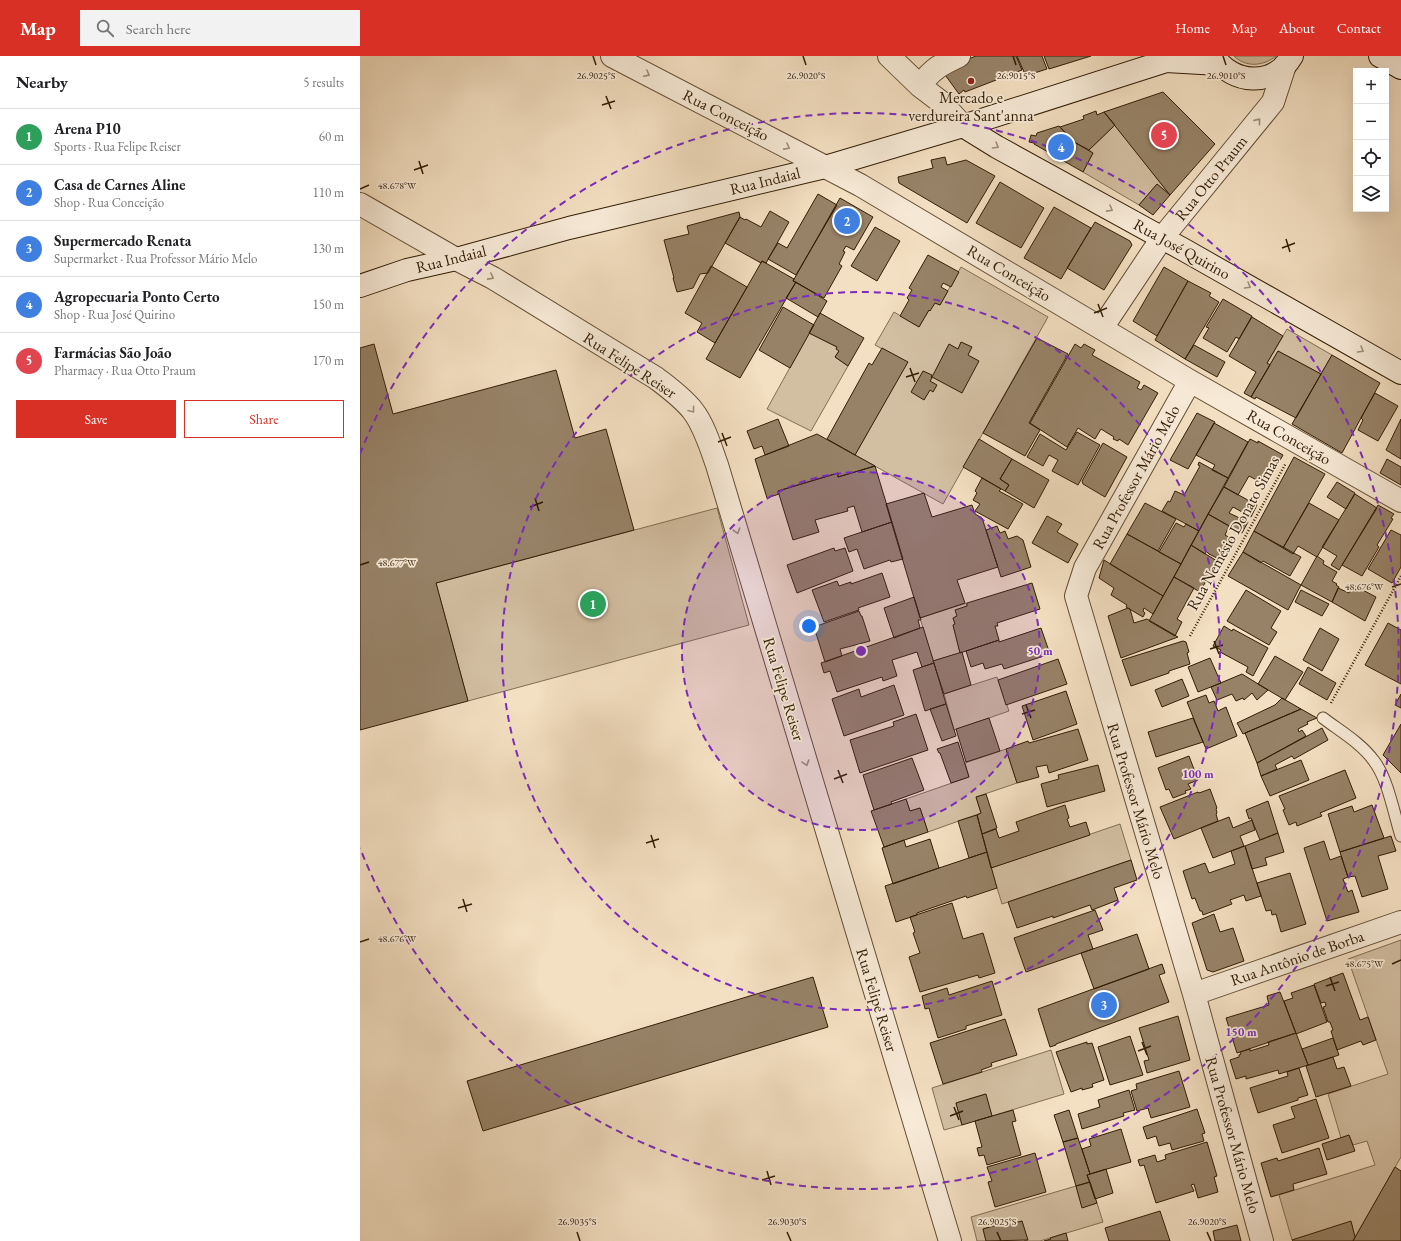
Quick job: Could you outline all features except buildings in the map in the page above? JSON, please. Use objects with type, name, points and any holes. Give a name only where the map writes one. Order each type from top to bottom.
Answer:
[{"type":"street","name":"Rua Conceição","points":[[612,56],[860,184],[1190,381],[1298,441],[1401,501]]},
{"type":"street","name":"Rua José Quirino","points":[[889,56],[920,86],[941,102],[963,126],[997,147],[1401,373]]},
{"type":"street","points":[[920,86],[929,74],[940,65],[958,56]]},
{"type":"street","points":[[1380,56],[1401,68]]},
{"type":"street","name":"Rua Indaial","points":[[360,286],[407,270],[456,260],[569,228],[825,167],[963,126],[1169,59],[1217,60]]},
{"type":"street","points":[[1217,60],[1229,72],[1240,77],[1252,79],[1264,78],[1276,72],[1288,61]]},
{"type":"street","name":"Rua Otto Praum","points":[[1102,328],[1162,238],[1273,102],[1288,61]]},
{"type":"street","name":"Rua Felipe Reiser","points":[[360,204],[456,260],[493,278],[656,378],[680,396],[694,412],[706,436],[717,465],[950,1241]]},
{"type":"street","name":"Rua Professor Mário Melo","points":[[1190,381],[1085,568],[1076,596],[1194,994],[1262,1241]]},
{"type":"street","name":"Rua Antônio de Borba","points":[[1194,994],[1401,922]]},
{"type":"lane","points":[[1323,718],[1365,750],[1375,762],[1382,775],[1401,836]]},
{"type":"path","name":"Rua Nemésio Donato Simas","points":[[1190,636],[1298,441]]},
{"type":"path","points":[[1323,718],[1401,576]]},
{"type":"shaded area","points":[[1234,56],[1276,56],[1261,64],[1249,64]]},
{"type":"shaded area","points":[[1115,125],[1170,195],[1157,184],[1139,205],[1083,172],[1093,153],[1089,150]]},
{"type":"shaded area","points":[[961,267],[1048,317],[943,504],[855,455],[907,362],[875,345],[894,312],[919,327],[935,303],[940,305]]},
{"type":"shaded area","points":[[1287,329],[1332,355],[1321,374],[1278,351],[1270,365],[1267,363]]},
{"type":"shaded area","points":[[809,333],[837,347],[839,351],[835,357],[848,366],[811,431],[767,409]]},
{"type":"shaded area","points":[[717,508],[749,625],[468,701],[436,583]]},
{"type":"shaded area","points":[[967,603],[967,606],[953,618],[955,624],[953,625],[960,653],[933,661],[920,618]]},
{"type":"shaded area","points":[[997,677],[1009,711],[954,730],[944,694]]},
{"type":"shaded area","points":[[1006,749],[1017,783],[976,797],[981,813],[928,832],[920,808],[910,811],[906,799],[969,777],[965,763]]},
{"type":"shaded area","points":[[1120,824],[1131,860],[1002,904],[991,868]]},
{"type":"shaded area","points":[[1401,940],[1401,1157],[1355,1237],[1351,1222],[1292,1240],[1279,1195],[1375,1165],[1367,1141],[1353,1145],[1349,1135],[1341,1138],[1328,1094],[1388,1074],[1348,959]]},
{"type":"shaded area","points":[[1051,1050],[1064,1094],[992,1116],[985,1094],[956,1103],[962,1125],[944,1130],[932,1088]]},
{"type":"shaded area","points":[[1076,1186],[1082,1207],[1097,1203],[1103,1222],[1040,1241],[1024,1241],[1027,1240],[1022,1221],[1004,1226],[1003,1223],[983,1229],[986,1241],[977,1241],[971,1217]]},
{"type":"place","name":"Mercado e verdureira Sant'anna","points":[[971,81]]},
{"type":"place","name":"Farmácias São João","points":[[1164,135]]},
{"type":"place","name":"Agropecuaria Ponto Certo","points":[[1061,147]]},
{"type":"place","name":"Casa de Carnes Aline","points":[[847,221]]},
{"type":"place","name":"Arena P10","points":[[593,604]]},
{"type":"place","name":"Supermercado Renata","points":[[1104,1005]]}]
